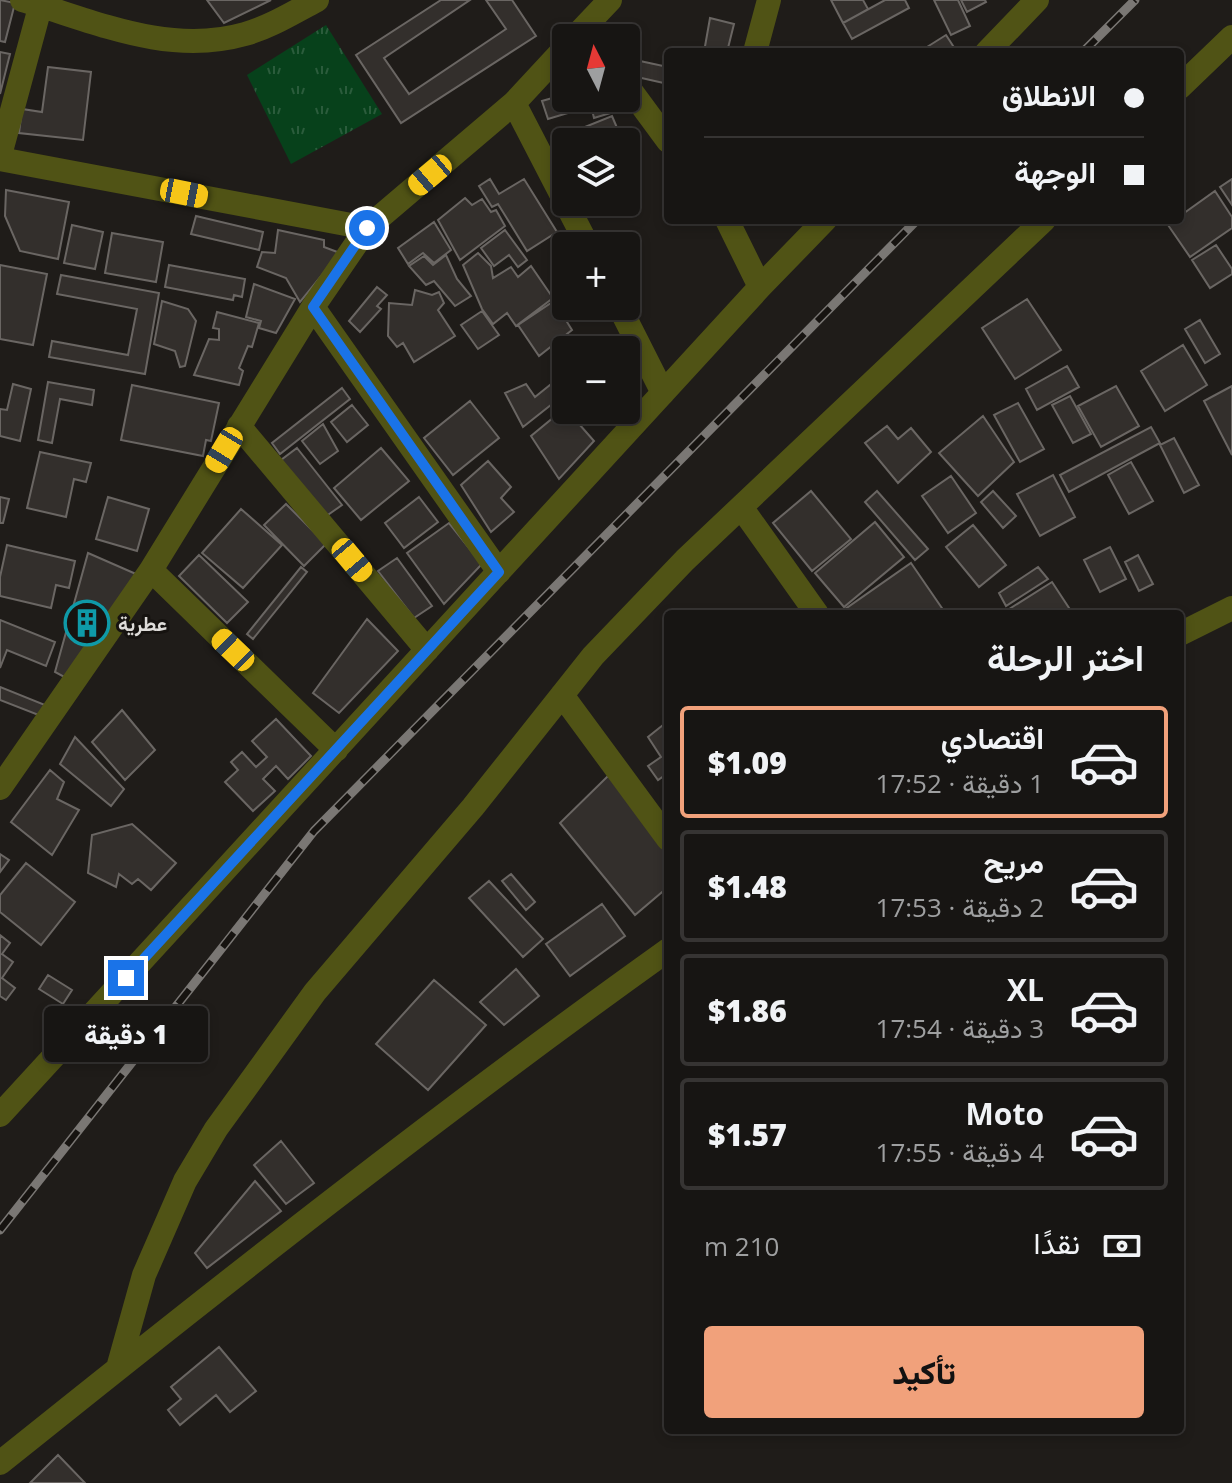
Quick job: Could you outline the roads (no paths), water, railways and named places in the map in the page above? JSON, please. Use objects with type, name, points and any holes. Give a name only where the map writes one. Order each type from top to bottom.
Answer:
[{"type":"street","points":[[317,0],[265,27],[216,41],[155,39],[121,32],[35,2],[0,157],[367,228]]},
{"type":"street","points":[[591,24],[610,0]]},
{"type":"street","points":[[756,48],[769,0]]},
{"type":"street","points":[[991,48],[1037,0]]},
{"type":"street","points":[[1184,83],[1232,37]]},
{"type":"street","points":[[0,788],[151,570],[313,307],[367,228],[514,103],[552,62]]},
{"type":"street","points":[[514,103],[581,232]]},
{"type":"street","points":[[640,103],[664,136]]},
{"type":"street","points":[[730,224],[760,287]]},
{"type":"street","points":[[0,1115],[821,224]]},
{"type":"street","points":[[118,1368],[144,1275],[185,1181],[216,1129],[315,992],[473,807],[593,656],[685,560],[1040,224]]},
{"type":"street","points":[[313,307],[499,572]]},
{"type":"street","points":[[626,320],[663,393]]},
{"type":"street","points":[[239,426],[427,650]]},
{"type":"street","points":[[741,507],[814,610]]},
{"type":"street","points":[[151,570],[336,750]]},
{"type":"street","points":[[1184,632],[1232,608]]},
{"type":"street","points":[[562,695],[664,834]]},
{"type":"street","points":[[0,1463],[503,1070],[664,953]]},
{"type":"railway","points":[[1087,48],[1135,0]]},
{"type":"railway","points":[[0,1230],[314,831],[913,224]]},
{"type":"place","name":"عطرية","points":[[87,623]]}]
